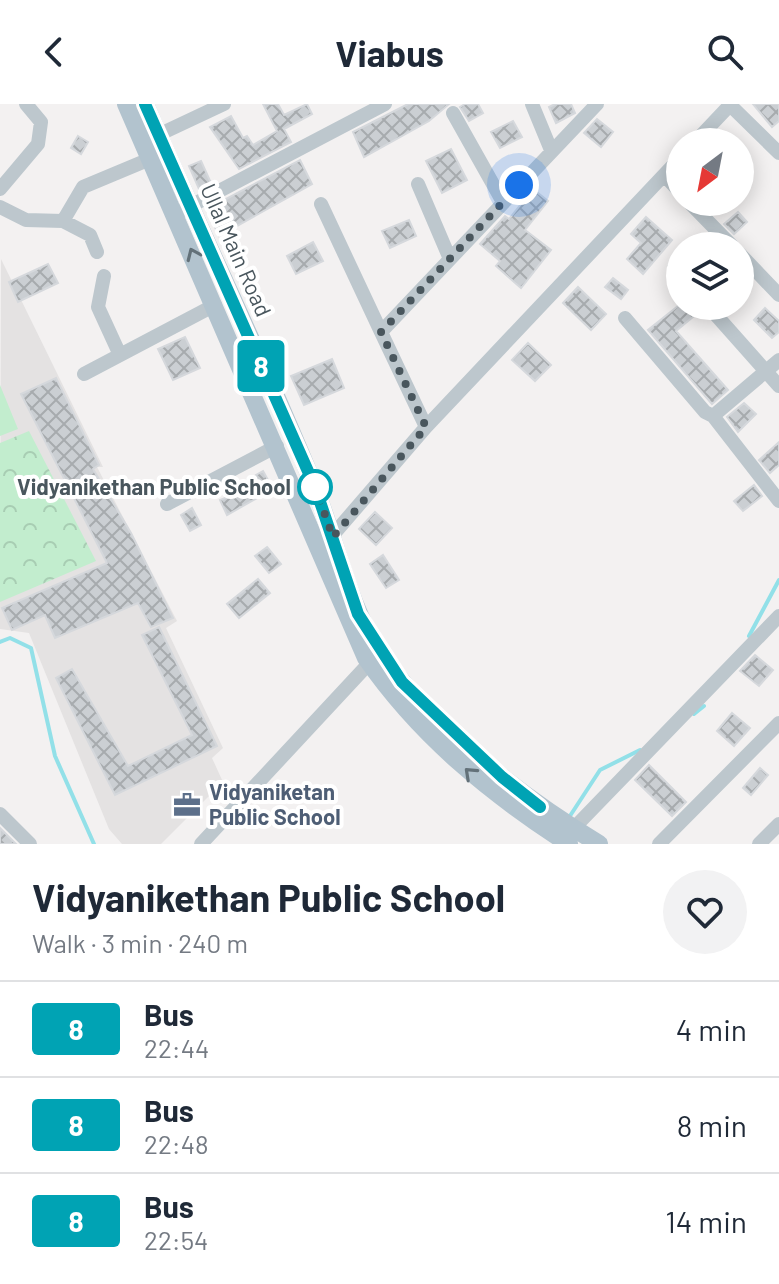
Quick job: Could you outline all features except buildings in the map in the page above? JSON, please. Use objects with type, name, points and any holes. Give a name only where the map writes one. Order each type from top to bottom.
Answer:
[{"type":"main road","name":"Ullal Main Road","points":[[126,104],[150,159],[183,210],[315,487],[327,542]]},
{"type":"main road","name":"Ullal Main Road","points":[[145,104],[215,305],[277,446],[327,542],[375,657],[536,814],[569,838],[599,844]]},
{"type":"street","points":[[1,183],[38,144],[41,122],[26,104]]},
{"type":"street","points":[[158,135],[224,104]]},
{"type":"street","points":[[183,210],[385,104]]},
{"type":"street","points":[[532,104],[551,150]]},
{"type":"street","points":[[381,332],[597,104]]},
{"type":"street","points":[[708,128],[730,104],[779,153]]},
{"type":"street","points":[[453,113],[503,202]]},
{"type":"street","points":[[63,221],[83,187],[150,159]]},
{"type":"street","points":[[327,542],[426,427],[664,175]]},
{"type":"street","points":[[418,184],[450,259]]},
{"type":"street","points":[[321,204],[426,427]]},
{"type":"street","points":[[0,207],[26,220],[63,221],[90,235],[97,252]]},
{"type":"street","points":[[703,216],[718,232]]},
{"type":"street","points":[[754,269],[779,295]]},
{"type":"street","points":[[104,276],[98,307],[120,355]]},
{"type":"street","points":[[84,374],[215,305]]},
{"type":"street","points":[[625,318],[705,412],[713,416],[779,501]]},
{"type":"street","points":[[721,320],[779,386]]},
{"type":"street","points":[[713,416],[779,360]]},
{"type":"street","points":[[167,504],[277,446]]},
{"type":"street","points":[[569,838],[779,616]]},
{"type":"street","points":[[201,844],[375,657]]},
{"type":"street","points":[[659,844],[779,723]]},
{"type":"street","points":[[0,814],[30,844]]},
{"type":"street","points":[[759,844],[779,824]]},
{"type":"shaded area","name":"Vidyanikethan Public School","points":[[1,259],[103,467],[97,467],[177,621],[166,628],[223,748],[212,758],[223,782],[161,844],[122,844],[109,829],[29,633],[0,629]]},
{"type":"green space","points":[[0,385],[18,429],[0,436]]},
{"type":"green space","points":[[29,431],[96,561],[0,602],[0,443]]},
{"type":"waterway","points":[[749,636],[779,580]]},
{"type":"waterway","points":[[0,642],[10,638],[31,648],[55,756],[94,844]]},
{"type":"waterway","points":[[694,714],[704,706]]},
{"type":"waterway","points":[[568,819],[600,770],[640,750]]},
{"type":"bus line","name":"8","points":[[145,104],[315,487],[358,614],[402,682],[453,733],[540,807]]},
{"type":"place","name":"Vidyanikethan Public School","points":[[315,487]]},
{"type":"place","name":"Vidyaniketan Public School","points":[[187,805]]},
{"type":"route","points":[[315,487],[333,537],[426,427],[381,332],[519,185]]}]
